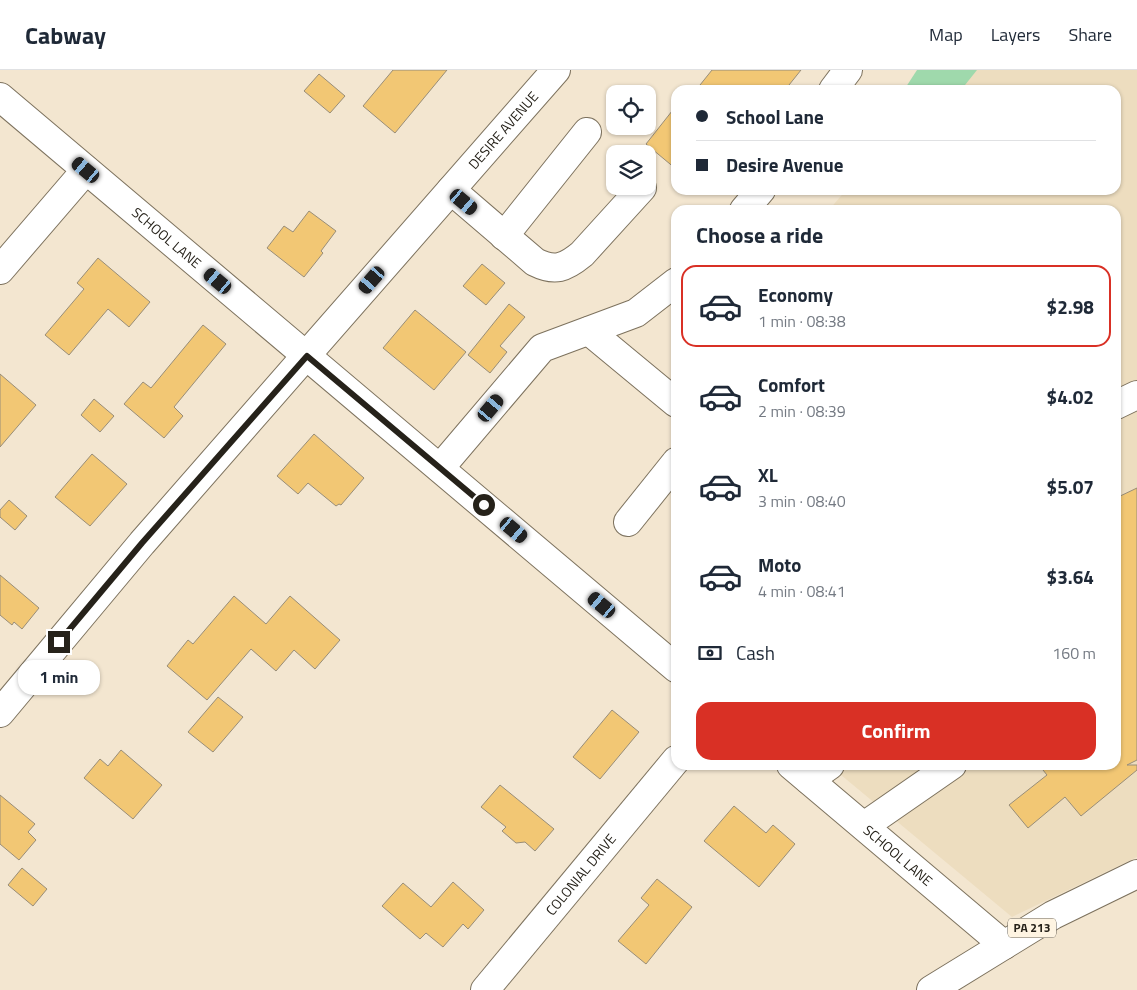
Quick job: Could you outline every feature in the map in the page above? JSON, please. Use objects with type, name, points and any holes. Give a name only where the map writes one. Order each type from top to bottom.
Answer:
[{"type":"street","name":"DESIRE AVENUE","points":[[0,713],[142,543],[556,70]]},
{"type":"street","points":[[837,85],[848,70]]},
{"type":"street","name":"SCHOOL LANE","points":[[0,97],[671,664]]},
{"type":"street","points":[[504,236],[587,132]]},
{"type":"street","points":[[0,270],[86,170]]},
{"type":"street","points":[[451,190],[535,262],[545,267],[556,268],[570,264],[582,254],[636,195]]},
{"type":"street","points":[[748,205],[757,195]]},
{"type":"street","points":[[440,468],[542,348],[636,313],[671,286]]},
{"type":"street","points":[[589,331],[671,399]]},
{"type":"street","points":[[1121,403],[1137,395]]},
{"type":"street","points":[[628,522],[671,468]]},
{"type":"street","name":"COLONIAL DRIVE","points":[[485,990],[671,766]]},
{"type":"street","name":"SCHOOL LANE","points":[[810,770],[864,826],[1004,945]]},
{"type":"street","points":[[864,826],[945,770]]},
{"type":"street","name":"PA 213","points":[[931,990],[1053,915],[1135,881]]},
{"type":"shaded area","points":[[952,70],[1137,70],[1137,857],[1012,917],[835,770],[1121,770],[1121,205],[833,205],[842,195],[1121,195],[1121,85],[939,85]]},
{"type":"green space","points":[[917,70],[977,70],[965,85],[907,85]]},
{"type":"building","points":[[393,70],[447,70],[395,133],[363,106]]},
{"type":"building","points":[[712,70],[801,70],[789,85],[700,85]]},
{"type":"building","points":[[319,74],[345,96],[330,113],[304,91]]},
{"type":"building","points":[[671,112],[671,165],[656,152],[656,145],[646,144],[653,135],[656,135],[656,131]]},
{"type":"building","points":[[309,211],[336,231],[321,251],[323,253],[304,277],[267,248],[284,226],[293,232]]},
{"type":"building","points":[[98,258],[150,302],[129,327],[108,309],[69,355],[45,335],[84,289],[77,283]]},
{"type":"building","points":[[482,264],[505,283],[486,305],[463,286]]},
{"type":"building","points":[[509,304],[525,317],[500,346],[507,352],[490,373],[468,355]]},
{"type":"building","points":[[415,310],[466,352],[434,390],[383,348]]},
{"type":"building","points":[[203,325],[226,344],[174,407],[183,416],[164,438],[124,404],[143,382],[151,388]]},
{"type":"building","points":[[0,374],[36,405],[0,447]]},
{"type":"building","points":[[94,399],[114,416],[100,432],[81,415]]},
{"type":"building","points":[[314,434],[364,478],[341,505],[336,506],[308,483],[298,494],[277,476]]},
{"type":"building","points":[[92,454],[127,484],[90,526],[55,497]]},
{"type":"building","points":[[1137,488],[1137,760],[1127,765],[1137,765],[1137,770],[1081,816],[1065,797],[1028,828],[1009,805],[1047,775],[1043,770],[1121,770],[1121,496]]},
{"type":"building","points":[[9,500],[27,516],[15,530],[0,517],[0,510]]},
{"type":"building","points":[[0,575],[39,608],[22,629],[14,622],[12,625],[0,615]]},
{"type":"building","points":[[234,596],[266,624],[290,596],[340,640],[315,669],[294,650],[276,671],[251,649],[207,700],[167,666],[188,640],[193,644]]},
{"type":"building","points":[[218,697],[243,717],[213,752],[188,732]]},
{"type":"building","points":[[612,710],[639,732],[600,779],[573,757]]},
{"type":"building","points":[[121,750],[162,785],[133,819],[84,778],[100,759],[108,766]]},
{"type":"building","points":[[500,785],[554,829],[535,851],[525,842],[516,843],[502,831],[506,827],[481,807]]},
{"type":"building","points":[[0,795],[35,824],[28,832],[36,840],[19,860],[0,844]]},
{"type":"building","points":[[734,806],[766,833],[773,825],[795,844],[759,887],[704,841]]},
{"type":"building","points":[[22,868],[47,889],[33,906],[8,885]]},
{"type":"building","points":[[657,879],[692,907],[646,964],[618,941],[649,905],[641,898]]},
{"type":"building","points":[[453,882],[484,910],[468,929],[463,924],[443,947],[426,933],[420,939],[382,906],[403,883],[431,907]]},
{"type":"route","points":[[59,642],[142,543],[307,356],[484,505]]}]
